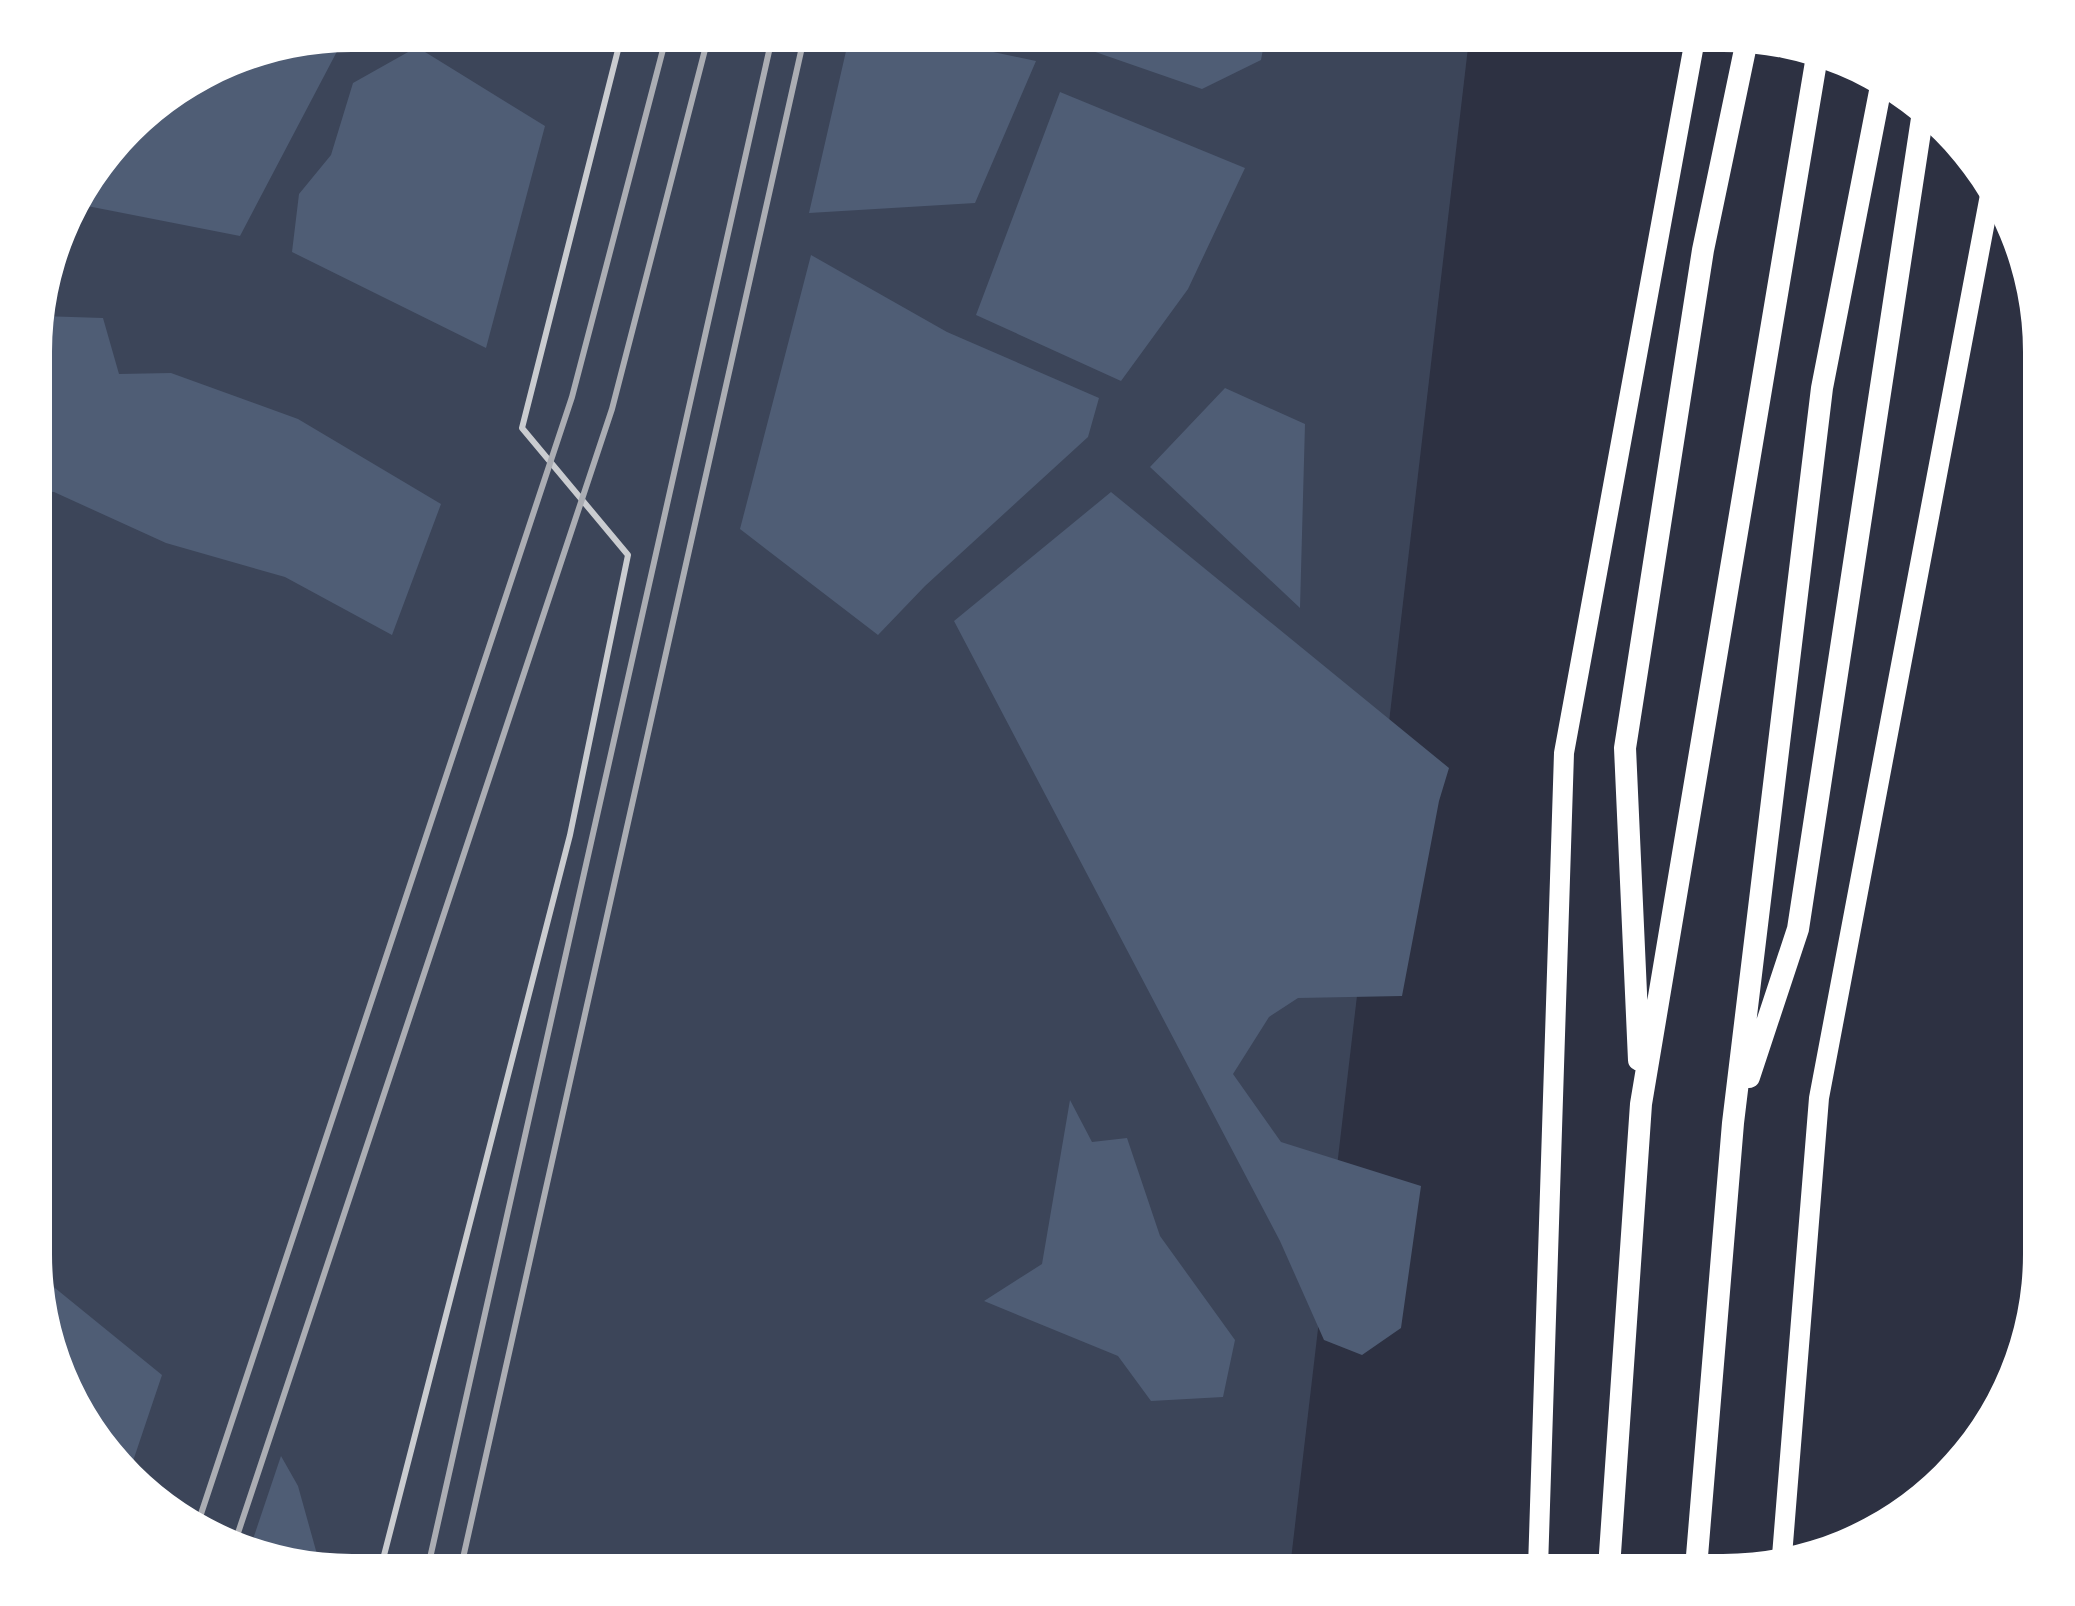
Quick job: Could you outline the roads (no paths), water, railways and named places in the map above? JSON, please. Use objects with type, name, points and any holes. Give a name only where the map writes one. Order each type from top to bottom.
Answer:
[{"type":"highway","points":[[1641,1104],[1625,748],[1703,250],[1744,53]]},
{"type":"highway","points":[[1610,1554],[1641,1104],[1815,67]]},
{"type":"highway","points":[[1697,1554],[1733,1123],[1822,388],[1879,96]]},
{"type":"highway","points":[[1733,1123],[1798,929],[1921,127]]},
{"type":"main road","points":[[1538,1554],[1564,753],[1693,52]]},
{"type":"main road","points":[[1783,1548],[1819,1098],[1987,210]]},
{"type":"lane","points":[[384,1554],[570,835],[628,555],[522,428],[617,52]]},
{"type":"railway","points":[[201,1513],[572,397],[662,52]]},
{"type":"railway","points":[[238,1532],[612,409],[704,52]]},
{"type":"railway","points":[[431,1554],[769,52]]},
{"type":"railway","points":[[464,1554],[801,52]]}]
